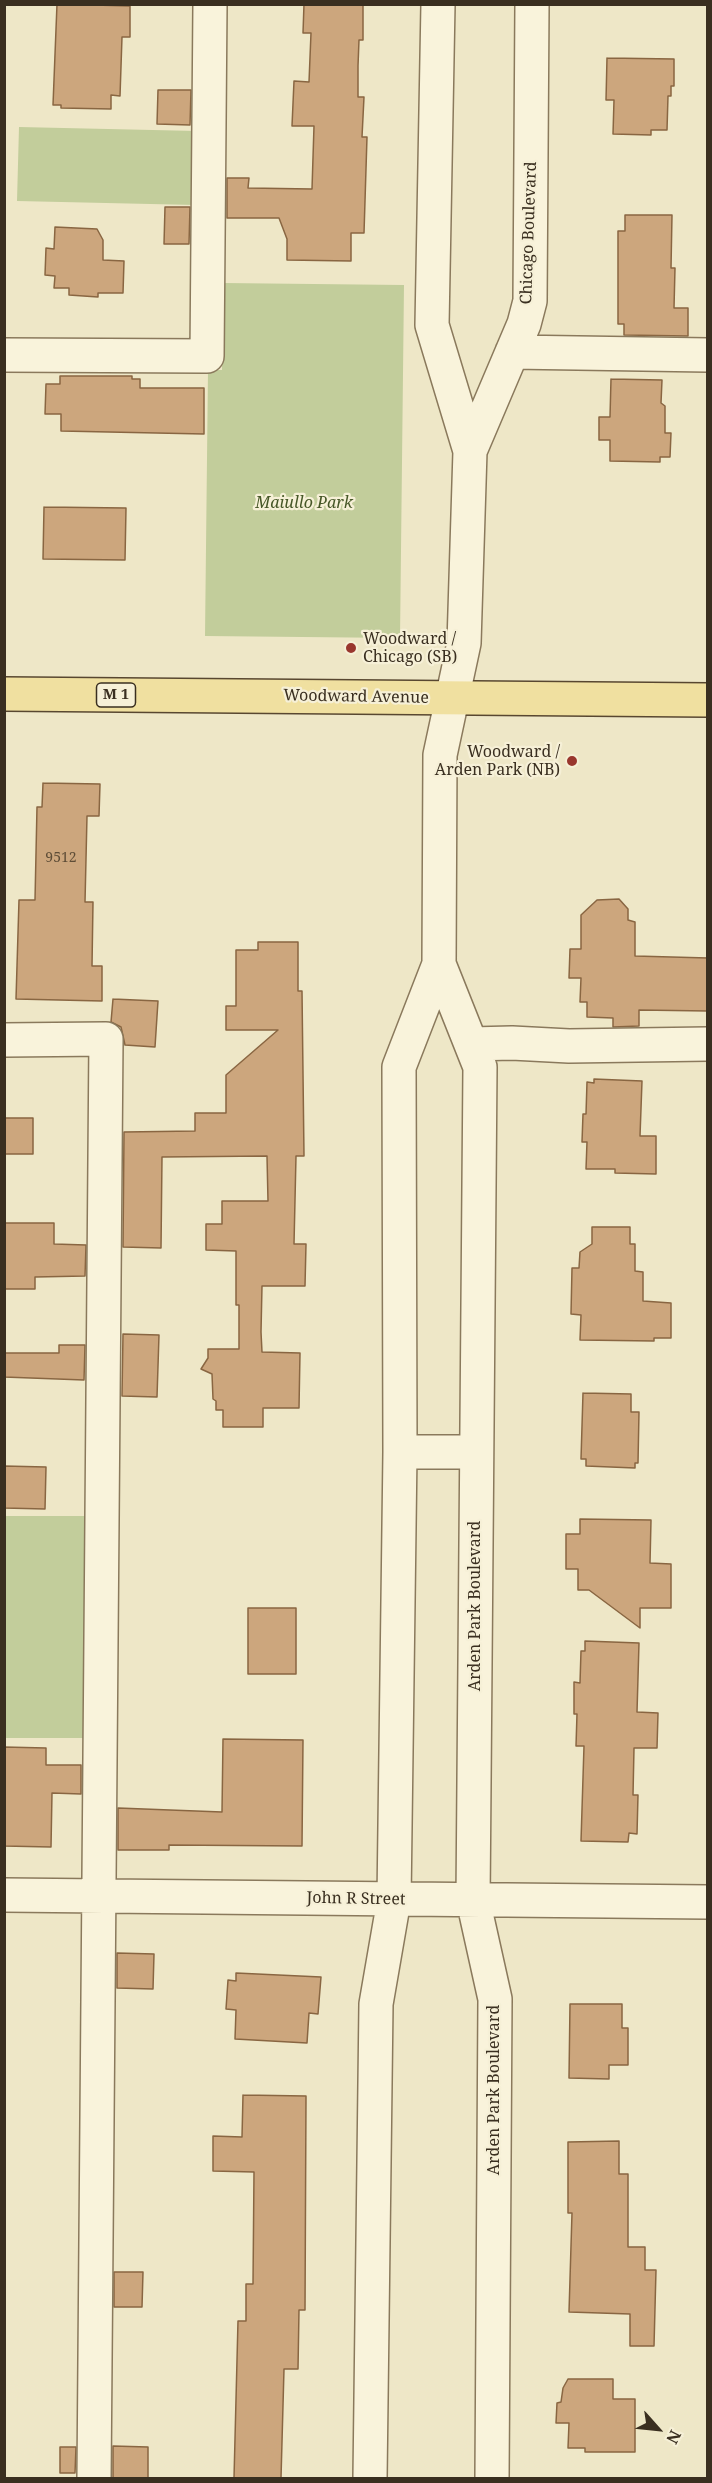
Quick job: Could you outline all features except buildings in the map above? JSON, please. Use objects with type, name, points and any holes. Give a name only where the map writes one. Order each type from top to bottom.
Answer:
[{"type":"main road","name":"Woodward Avenue","points":[[4,694],[708,700]]},
{"type":"street","points":[[4,355],[207,356],[210,4]]},
{"type":"street","name":"Chicago Boulevard","points":[[438,4],[432,325],[470,451],[464,643],[453,698]]},
{"type":"street","name":"Chicago Boulevard","points":[[470,451],[512,352],[530,302],[532,4]]},
{"type":"street","points":[[512,352],[708,355]]},
{"type":"street","name":"Arden Park Boulevard","points":[[370,2478],[376,2004],[394,1900],[400,1452],[399,1067],[439,964],[440,755],[453,698]]},
{"type":"street","name":"Arden Park Boulevard","points":[[439,964],[480,1067],[473,1900],[495,2000],[492,2478]]},
{"type":"street","points":[[4,1040],[106,1039],[94,2478]]},
{"type":"street","points":[[471,1044],[512,1043],[569,1046],[708,1044]]},
{"type":"street","points":[[400,1452],[476,1452]]},
{"type":"street","name":"John R Street","points":[[4,1894],[708,1902]]},
{"type":"green space","points":[[19,127],[197,131],[195,205],[17,201]]},
{"type":"green space","name":"Maiullo Park","points":[[223,283],[404,285],[400,638],[205,636],[208,370],[222,370]]},
{"type":"green space","points":[[4,1516],[89,1516],[88,1738],[5,1738]]},
{"type":"place","name":"Woodward / Chicago (SB)","points":[[351,648]]},
{"type":"place","name":"Woodward / Arden Park (NB)","points":[[572,761]]}]
